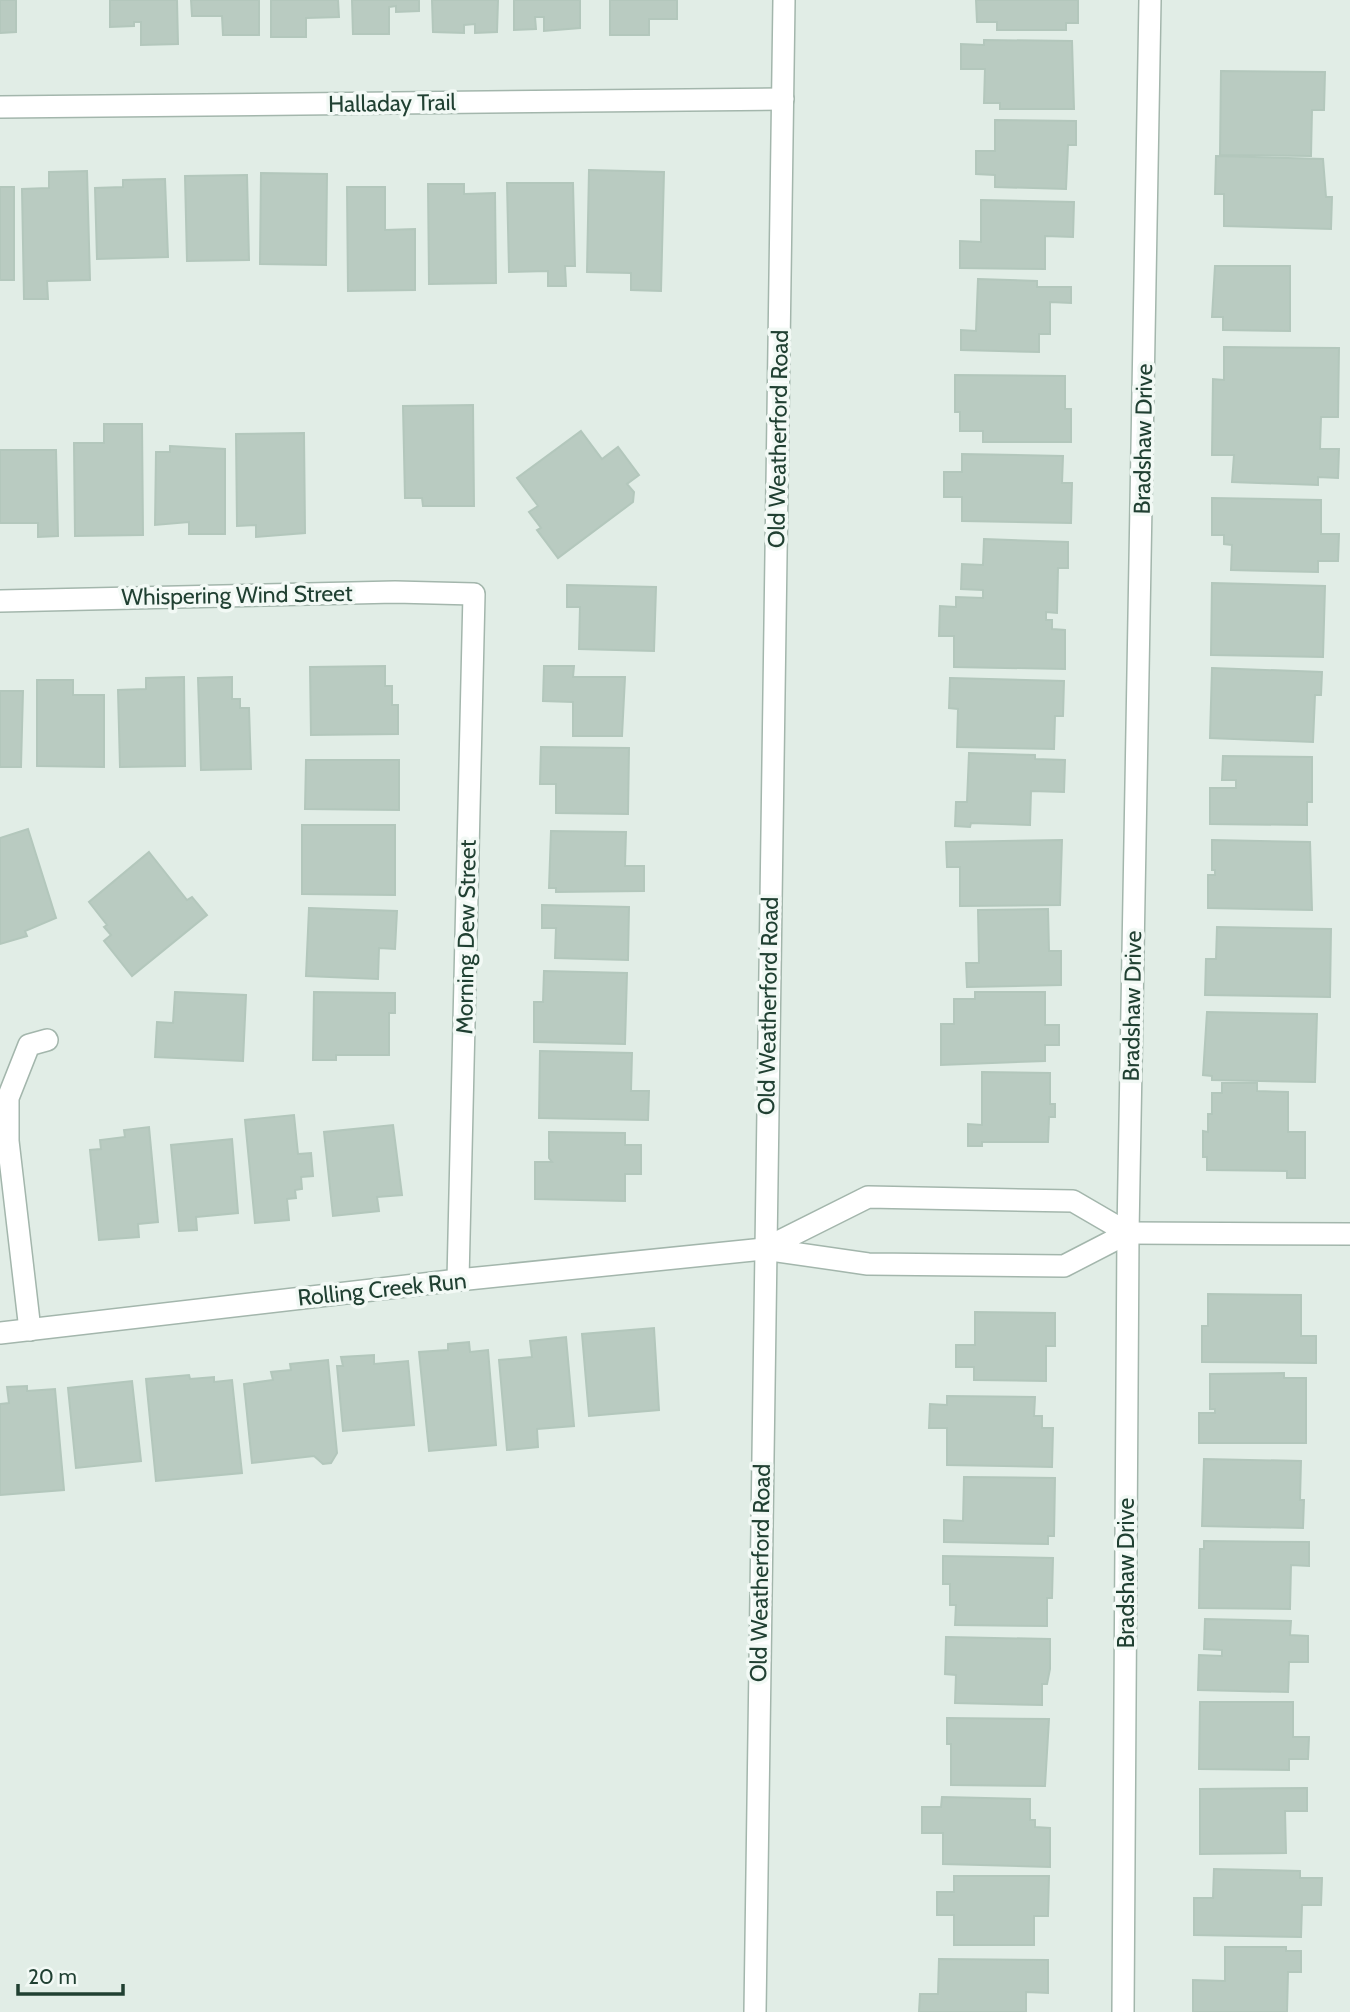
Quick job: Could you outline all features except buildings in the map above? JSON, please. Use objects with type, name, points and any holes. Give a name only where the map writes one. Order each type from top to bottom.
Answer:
[{"type":"street","name":"Old Weatherford Road","points":[[755,2012],[784,0]]},
{"type":"street","name":"Bradshaw Drive","points":[[1123,2012],[1128,1233],[1150,0]]},
{"type":"street","name":"Halladay Trail","points":[[0,107],[783,99]]},
{"type":"street","name":"Whispering Wind Street","points":[[0,601],[381,592],[474,594]]},
{"type":"street","name":"Morning Dew Street","points":[[458,1280],[474,594]]},
{"type":"street","points":[[30,1330],[8,1141],[8,1098],[29,1045],[47,1040]]},
{"type":"street","points":[[764,1249],[868,1196],[1073,1200],[1128,1233]]},
{"type":"street","points":[[764,1249],[868,1264],[1063,1266],[1128,1233],[1350,1234]]},
{"type":"street","name":"Rolling Creek Run","points":[[0,1333],[458,1280],[764,1249]]}]
